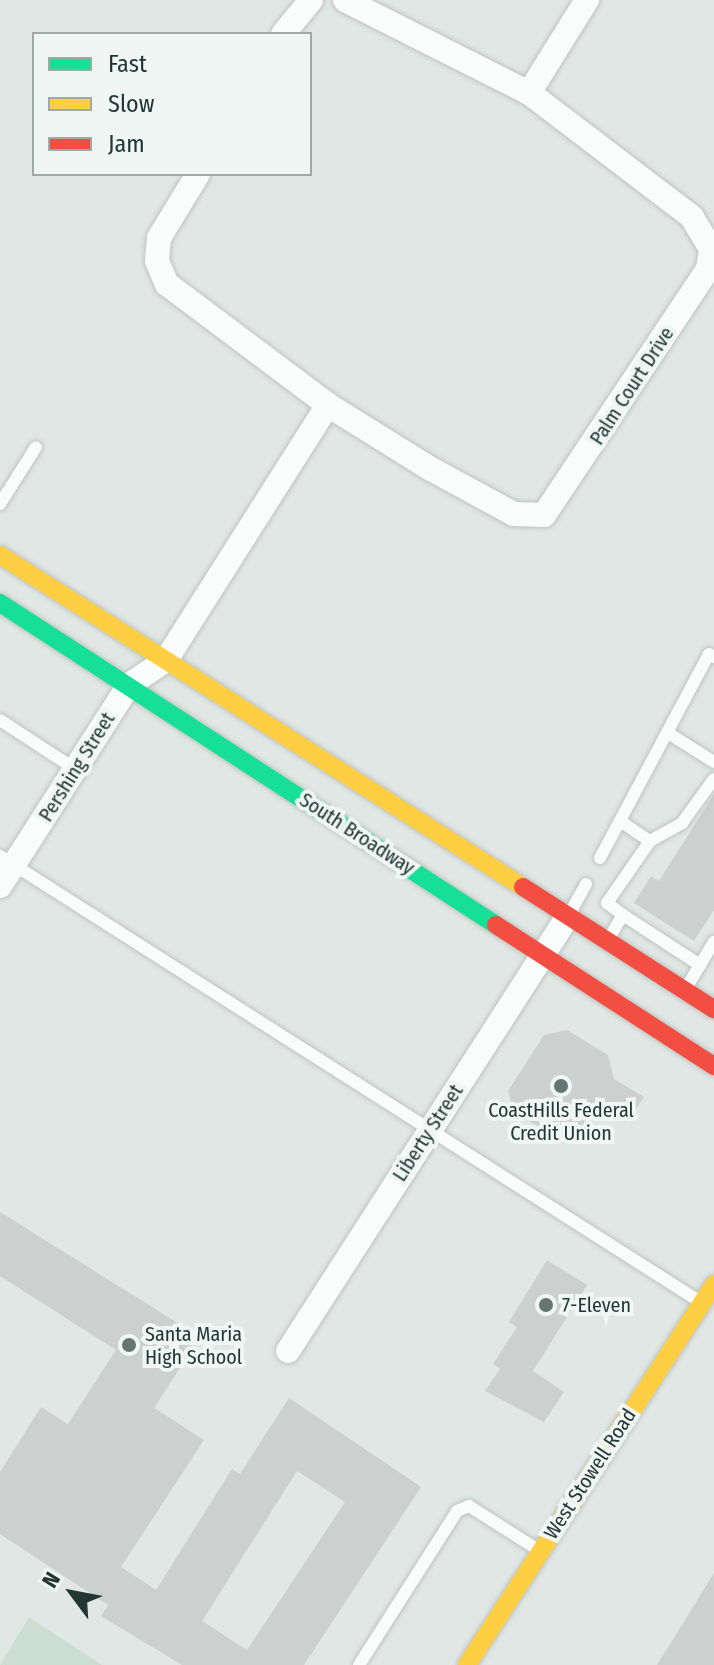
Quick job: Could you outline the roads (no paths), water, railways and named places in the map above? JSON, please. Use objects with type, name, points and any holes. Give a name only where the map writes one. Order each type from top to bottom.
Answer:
[{"type":"main road","points":[[0,555],[714,1009]]},
{"type":"main road","name":"South Broadway","points":[[0,603],[714,1066]]},
{"type":"main road","name":"West Stowell Road","points":[[467,1665],[714,1284]]},
{"type":"street","points":[[285,32],[311,0]]},
{"type":"street","name":"Palm Court Drive","points":[[197,176],[159,238],[157,261],[167,284],[328,405],[431,469],[531,518],[544,515],[708,269],[711,249],[692,217],[529,93],[345,0]]},
{"type":"street","points":[[529,93],[587,0]]},
{"type":"street","points":[[166,660],[328,405]]},
{"type":"street","name":"Pershing Street","points":[[0,886],[7,860],[75,769],[129,685],[166,660]]},
{"type":"street","name":"Liberty Street","points":[[288,1351],[568,916]]},
{"type":"lane","points":[[0,504],[36,447]]},
{"type":"lane","points":[[600,858],[709,654],[714,657]]},
{"type":"lane","points":[[0,720],[75,769]]},
{"type":"lane","points":[[668,733],[714,762]]},
{"type":"lane","points":[[700,965],[607,903],[650,841],[682,823],[713,777]]},
{"type":"lane","points":[[620,821],[650,841]]},
{"type":"lane","points":[[7,860],[702,1303]]},
{"type":"lane","points":[[568,916],[586,884]]},
{"type":"lane","points":[[607,941],[623,915]]},
{"type":"lane","points":[[684,991],[714,942]]},
{"type":"lane","points":[[359,1665],[457,1511],[469,1506],[540,1551]]},
{"type":"place","name":"CoastHills Federal Credit Union","points":[[561,1086]]},
{"type":"place","name":"7-Eleven","points":[[546,1305]]},
{"type":"place","name":"Santa Maria High School","points":[[129,1345]]}]
